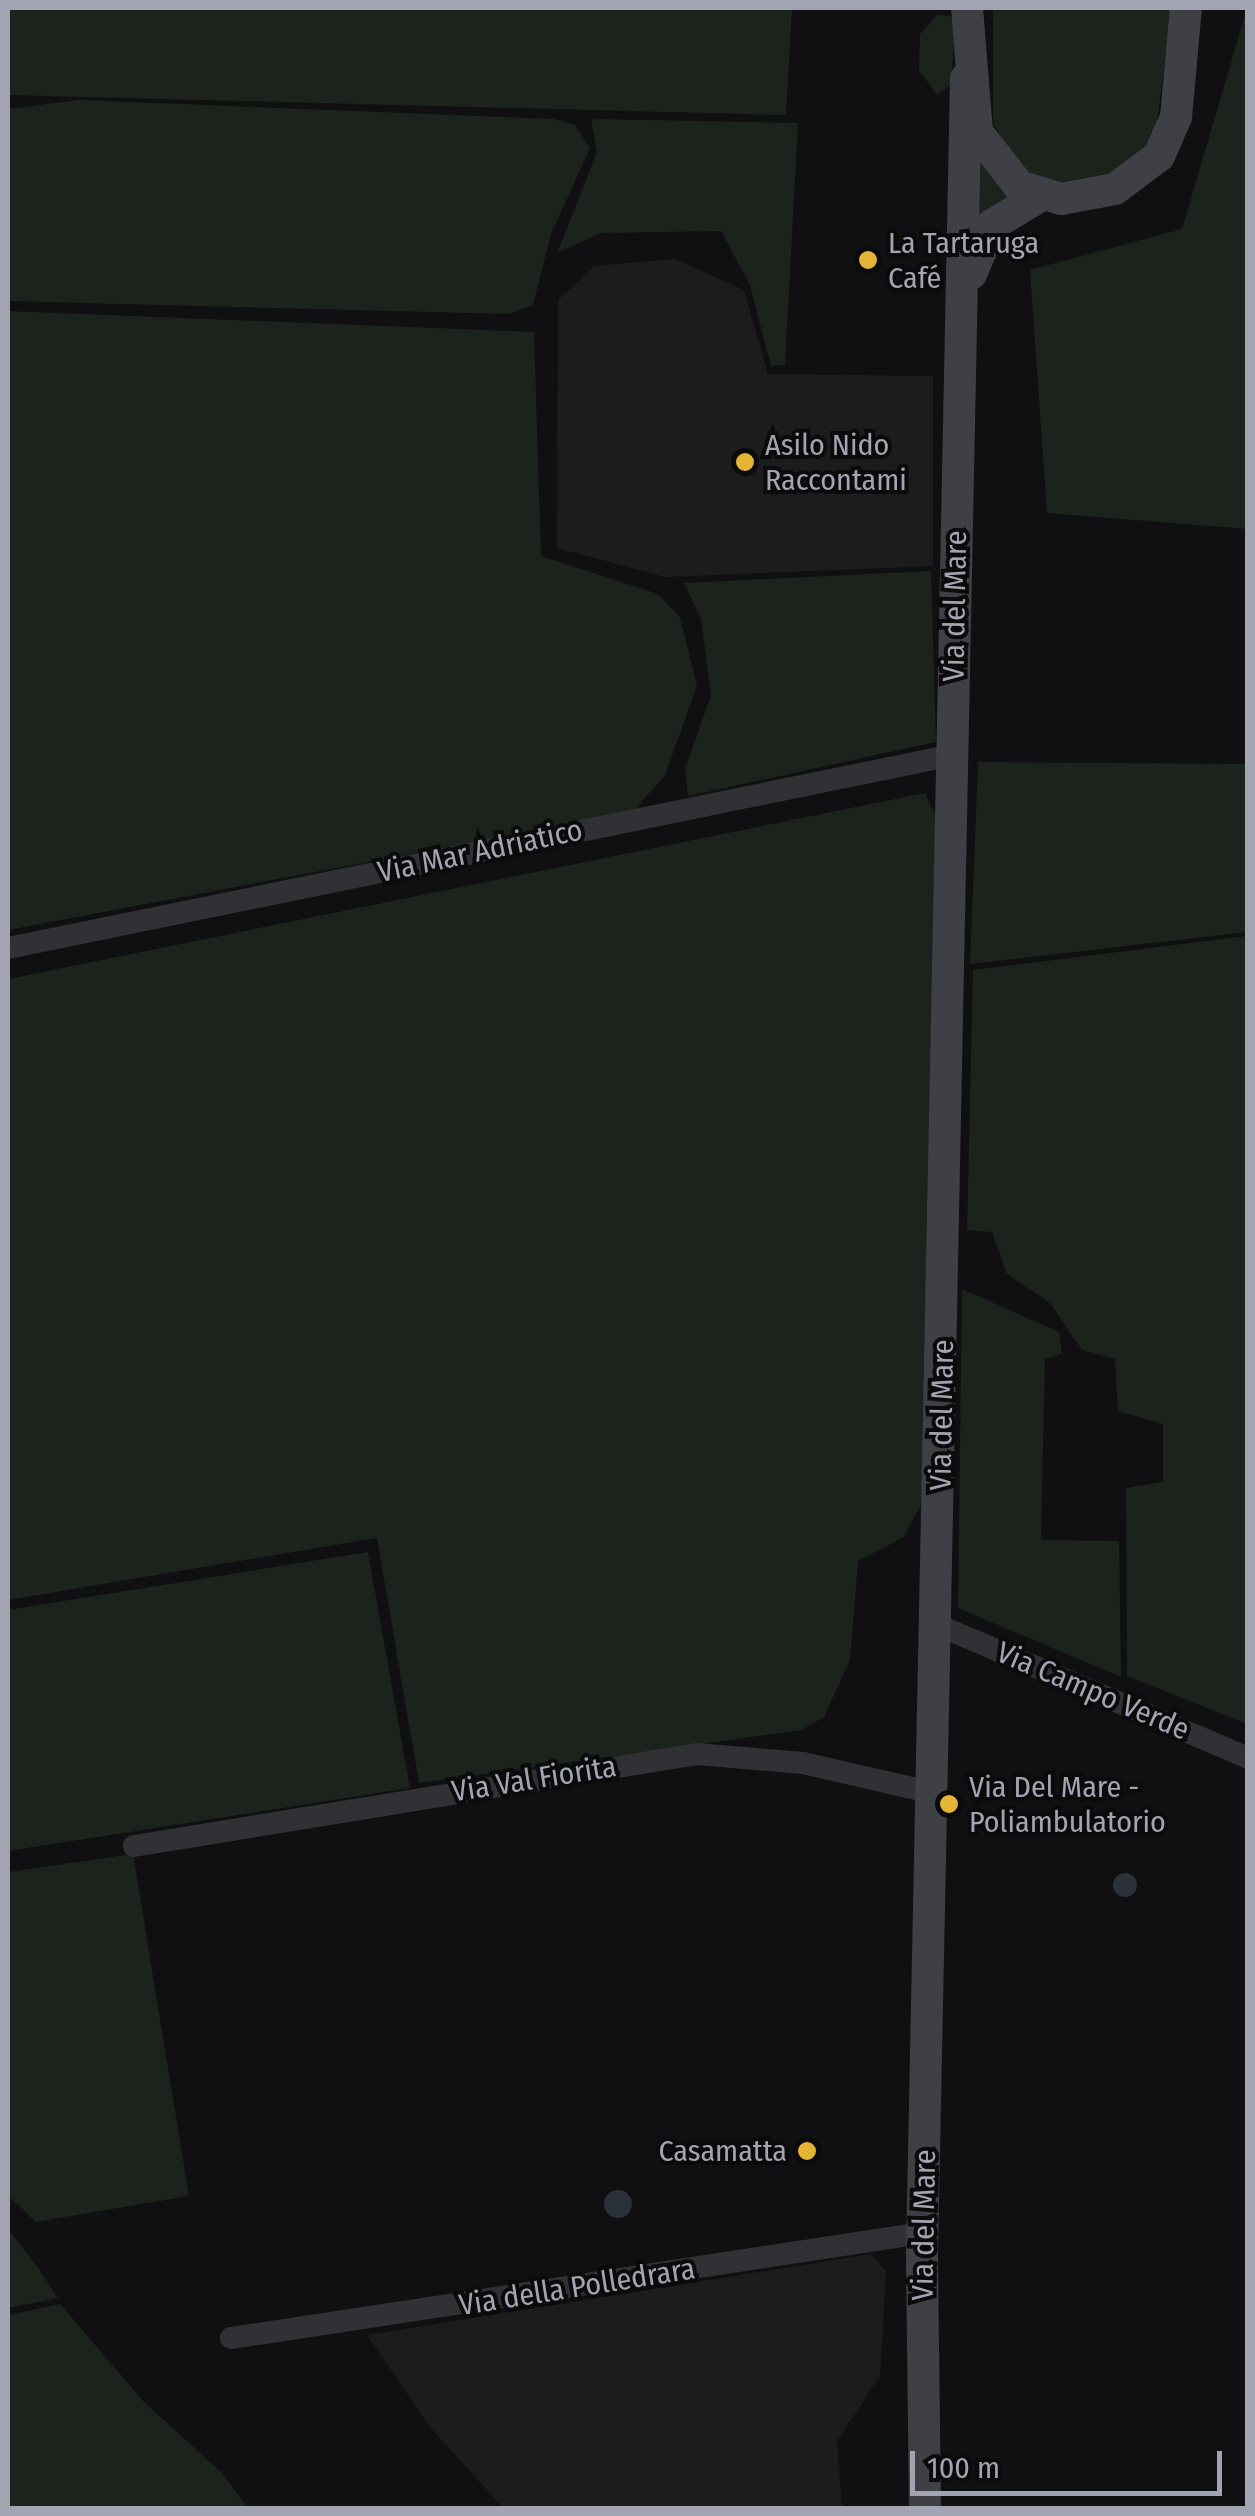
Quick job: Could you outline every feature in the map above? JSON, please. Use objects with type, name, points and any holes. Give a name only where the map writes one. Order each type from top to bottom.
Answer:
[{"type":"main road","name":"Via del Mare","points":[[926,2508],[923,2233],[967,8]]},
{"type":"main road","name":"Via del Mare","points":[[963,322],[987,231],[1040,196],[1106,192],[1153,164],[1176,116],[1186,8]]},
{"type":"main road","name":"Via del Mare","points":[[966,78],[988,154],[1040,196]]},
{"type":"street","name":"Via Mar Adriatico","points":[[8,948],[953,754]]},
{"type":"street","name":"Via Campo Verde","points":[[938,1624],[1248,1758]]},
{"type":"street","name":"Via Val Fiorita","points":[[134,1846],[686,1755],[786,1760],[934,1793]]},
{"type":"street","name":"Via della Polledrara","points":[[231,2338],[923,2233]]},
{"type":"shaded area","points":[[8,8],[792,8],[786,115],[8,95]]},
{"type":"shaded area","points":[[993,8],[1171,8],[1155,140],[1104,185],[1046,183],[1016,164],[993,123]]},
{"type":"shaded area","points":[[1247,8],[1247,529],[1047,513],[1030,270],[1182,229]]},
{"type":"shaded area","points":[[938,14],[956,18],[951,85],[937,95],[919,70],[920,34]]},
{"type":"shaded area","points":[[79,100],[554,119],[575,125],[590,148],[551,234],[533,305],[509,314],[8,301],[8,109]]},
{"type":"shaded area","points":[[591,119],[798,123],[785,365],[771,366],[750,285],[721,231],[601,233],[557,253],[597,152]]},
{"type":"shaded area","points":[[975,144],[1026,200],[976,228]]},
{"type":"shaded area","name":"Asilo Nido Raccontami","points":[[675,259],[744,290],[768,374],[933,376],[933,566],[665,577],[557,548],[558,300],[594,266]]},
{"type":"shaded area","points":[[8,311],[534,332],[541,556],[658,594],[680,617],[697,686],[665,775],[633,812],[8,930]]},
{"type":"shaded area","points":[[931,571],[936,742],[688,796],[685,769],[711,695],[701,619],[684,583]]},
{"type":"shaded area","points":[[978,762],[1247,764],[1247,932],[970,964]]},
{"type":"shaded area","points":[[925,793],[936,817],[924,1499],[904,1537],[858,1561],[850,1660],[824,1717],[801,1730],[419,1783],[377,1538],[8,1600],[8,979]]},
{"type":"shaded area","points":[[1248,936],[1247,1724],[1127,1676],[1126,1488],[1163,1482],[1163,1424],[1118,1411],[1115,1359],[1082,1350],[1050,1303],[1007,1274],[992,1232],[967,1230],[973,970]]},
{"type":"shaded area","points":[[962,1289],[1059,1332],[1062,1354],[1045,1359],[1041,1540],[1119,1541],[1121,1677],[958,1608]]},
{"type":"shaded area","points":[[368,1552],[410,1788],[8,1851],[8,1610]]},
{"type":"shaded area","points":[[133,1854],[189,2196],[36,2222],[8,2196],[8,1872]]},
{"type":"shaded area","points":[[1125,1873],[1137,1885],[1125,1897],[1113,1885]]},
{"type":"shaded area","points":[[618,2190],[628,2194],[632,2204],[628,2214],[618,2218],[608,2214],[604,2204],[608,2194]]},
{"type":"shaded area","points":[[8,2229],[37,2266],[58,2298],[8,2308]]},
{"type":"shaded area","points":[[871,2254],[886,2271],[880,2376],[837,2441],[842,2508],[503,2508],[430,2427],[367,2335]]},
{"type":"shaded area","points":[[60,2304],[144,2402],[222,2473],[248,2508],[8,2508],[8,2315]]},
{"type":"place","name":"La Tartaruga Café","points":[[868,260]]},
{"type":"place","name":"Asilo Nido Raccontami","points":[[745,462]]},
{"type":"place","name":"Via Del Mare - Poliambulatorio","points":[[949,1804]]},
{"type":"place","name":"Casamatta","points":[[807,2151]]}]
